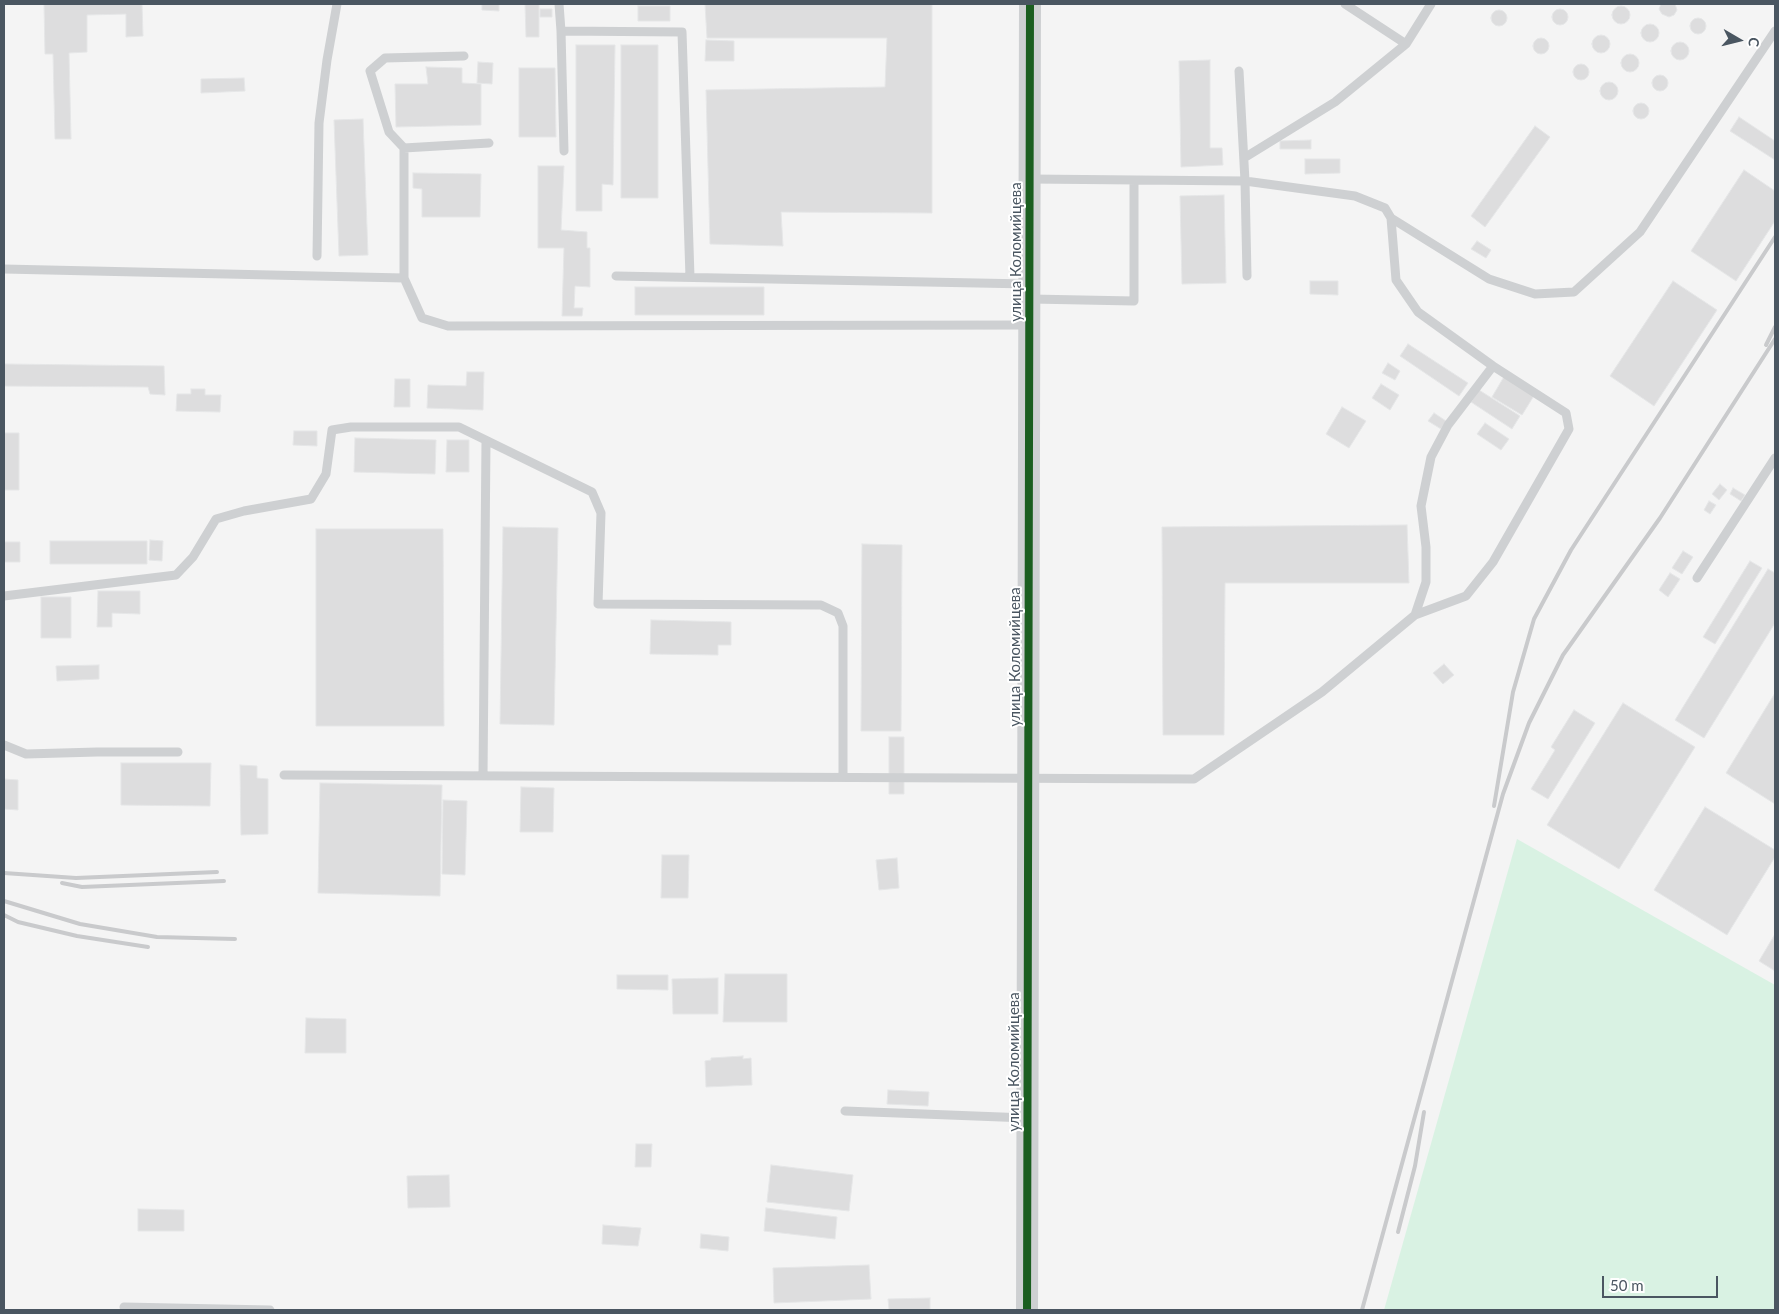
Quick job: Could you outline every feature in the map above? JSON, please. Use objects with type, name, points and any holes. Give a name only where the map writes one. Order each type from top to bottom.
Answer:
[{"type":"street","name":"улица Коломийцева","points":[[1027,1310],[1030,4]]},
{"type":"lane","points":[[316,256],[319,123],[327,60],[337,4]]},
{"type":"lane","points":[[559,4],[564,151]]},
{"type":"lane","points":[[1344,4],[1406,44]]},
{"type":"lane","points":[[1244,158],[1335,102],[1406,44],[1431,4]]},
{"type":"lane","points":[[561,31],[682,32],[690,277]]},
{"type":"lane","points":[[1391,218],[1489,279],[1535,294],[1574,292],[1640,232],[1775,32]]},
{"type":"lane","points":[[464,56],[385,58],[370,71],[389,132],[404,148],[404,278],[422,318],[448,326],[1029,325]]},
{"type":"lane","points":[[1239,71],[1248,276]]},
{"type":"lane","points":[[404,148],[489,143]]},
{"type":"lane","points":[[284,775],[1194,779],[1322,692],[1415,615],[1466,596],[1493,562],[1569,428],[1566,412],[1493,366],[1418,312],[1396,280],[1391,218],[1385,208],[1354,196],[1245,181],[1030,179]]},
{"type":"lane","points":[[616,276],[690,277],[1029,291],[1134,301],[1134,180]]},
{"type":"lane","points":[[4,270],[404,278]]},
{"type":"lane","points":[[1415,615],[1426,582],[1426,547],[1421,506],[1431,456],[1448,425],[1493,366]]},
{"type":"lane","points":[[4,596],[176,575],[193,557],[216,518],[311,499],[326,474],[332,430],[351,427],[460,427],[592,492],[601,513],[598,604],[822,605],[838,613],[843,626],[843,777]]},
{"type":"lane","points":[[483,776],[486,441]]},
{"type":"lane","points":[[1697,578],[1775,458]]},
{"type":"lane","points":[[4,745],[26,754],[178,752]]},
{"type":"lane","points":[[845,1111],[1028,1118]]},
{"type":"lane","points":[[124,1307],[270,1310]]},
{"type":"green space","points":[[1517,839],[1775,985],[1775,1310],[1384,1310]]},
{"type":"building","points":[[44,4],[142,4],[143,36],[126,37],[126,14],[87,15],[87,52],[69,53],[71,139],[55,139],[53,54],[45,54]]},
{"type":"building","points":[[482,4],[499,4],[499,11],[482,10]]},
{"type":"building","points":[[525,4],[539,4],[539,37],[526,37]]},
{"type":"building","points":[[705,4],[932,4],[932,213],[781,212],[783,246],[710,244],[706,90],[885,87],[887,38],[707,38]]},
{"type":"building","points":[[1661,4],[1675,4],[1677,10],[1674,15],[1669,17],[1662,14],[1659,9]]},
{"type":"building","points":[[638,6],[670,6],[670,21],[638,21]]},
{"type":"building","points":[[1621,6],[1627,9],[1630,15],[1627,21],[1621,24],[1615,21],[1612,15],[1615,9]]},
{"type":"building","points":[[540,9],[552,9],[552,17],[540,17]]},
{"type":"building","points":[[1557,9],[1563,9],[1568,14],[1566,23],[1557,25],[1552,20],[1552,14]]},
{"type":"building","points":[[1496,10],[1502,10],[1507,15],[1505,24],[1496,26],[1491,21],[1491,15]]},
{"type":"building","points":[[1695,18],[1701,18],[1706,23],[1704,32],[1695,34],[1690,29],[1690,23]]},
{"type":"building","points":[[1650,24],[1656,27],[1659,33],[1656,39],[1650,42],[1644,39],[1641,33],[1644,27]]},
{"type":"building","points":[[1601,35],[1607,38],[1610,44],[1607,50],[1601,53],[1595,50],[1592,44],[1595,38]]},
{"type":"building","points":[[1538,38],[1544,38],[1549,43],[1547,52],[1538,54],[1533,49],[1533,43]]},
{"type":"building","points":[[706,40],[734,41],[734,61],[705,61]]},
{"type":"building","points":[[1680,42],[1686,45],[1689,51],[1686,57],[1680,60],[1674,57],[1671,51],[1674,45]]},
{"type":"building","points":[[576,45],[615,45],[613,185],[602,184],[602,211],[576,211]]},
{"type":"building","points":[[621,45],[658,45],[658,198],[621,198]]},
{"type":"building","points":[[1630,54],[1636,57],[1639,63],[1636,69],[1630,72],[1624,69],[1621,63],[1624,57]]},
{"type":"building","points":[[1210,60],[1210,148],[1222,148],[1223,165],[1181,167],[1179,61]]},
{"type":"building","points":[[478,62],[493,63],[492,84],[477,83]]},
{"type":"building","points":[[1578,64],[1584,64],[1589,69],[1587,78],[1578,80],[1573,75],[1573,69]]},
{"type":"building","points":[[426,67],[462,68],[462,83],[481,84],[481,125],[396,127],[395,84],[428,84]]},
{"type":"building","points":[[519,68],[555,68],[556,137],[519,137]]},
{"type":"building","points":[[1657,75],[1663,75],[1668,80],[1666,89],[1657,91],[1652,86],[1652,80]]},
{"type":"building","points":[[244,78],[245,91],[201,93],[201,79]]},
{"type":"building","points":[[1609,82],[1615,85],[1618,91],[1615,97],[1609,100],[1603,97],[1600,91],[1603,85]]},
{"type":"building","points":[[1638,103],[1644,103],[1649,108],[1647,117],[1638,119],[1633,114],[1633,108]]},
{"type":"building","points":[[1739,117],[1775,141],[1775,160],[1730,131]]},
{"type":"building","points":[[363,119],[368,255],[339,256],[334,120]]},
{"type":"building","points":[[1535,126],[1550,137],[1485,227],[1471,216]]},
{"type":"building","points":[[1311,140],[1311,149],[1280,149],[1280,141]]},
{"type":"building","points":[[1305,159],[1340,159],[1340,173],[1305,174]]},
{"type":"building","points":[[538,166],[564,166],[561,230],[587,232],[587,248],[590,248],[590,287],[575,286],[574,308],[583,308],[582,316],[562,316],[564,248],[538,248]]},
{"type":"building","points":[[1744,170],[1775,191],[1775,221],[1736,281],[1691,251]]},
{"type":"building","points":[[413,173],[481,174],[480,217],[422,217],[422,189],[413,188]]},
{"type":"building","points":[[1224,195],[1226,283],[1182,284],[1180,196]]},
{"type":"building","points":[[1477,241],[1491,250],[1486,258],[1471,249]]},
{"type":"building","points":[[1310,281],[1338,281],[1338,295],[1310,294]]},
{"type":"building","points":[[1673,281],[1717,310],[1654,406],[1610,376]]},
{"type":"building","points":[[635,287],[764,287],[764,315],[635,315]]},
{"type":"building","points":[[1408,344],[1468,383],[1459,396],[1400,356]]},
{"type":"building","points":[[1388,363],[1400,371],[1395,380],[1382,373]]},
{"type":"building","points":[[4,364],[164,366],[165,395],[150,394],[148,387],[4,386]]},
{"type":"building","points":[[467,372],[484,372],[483,410],[427,408],[428,385],[466,386]]},
{"type":"building","points":[[1505,375],[1535,394],[1522,415],[1492,397]]},
{"type":"building","points":[[395,379],[410,379],[410,407],[394,407]]},
{"type":"building","points":[[1381,384],[1399,395],[1390,410],[1372,398]]},
{"type":"building","points":[[191,389],[205,389],[205,395],[221,395],[220,412],[176,411],[177,394],[191,394]]},
{"type":"building","points":[[1479,390],[1520,416],[1512,429],[1471,402]]},
{"type":"building","points":[[1342,407],[1366,421],[1349,448],[1326,434]]},
{"type":"building","points":[[1434,413],[1446,421],[1441,429],[1428,421]]},
{"type":"building","points":[[1485,423],[1509,439],[1501,450],[1477,434]]},
{"type":"building","points":[[294,431],[317,431],[317,446],[293,445]]},
{"type":"building","points":[[4,433],[19,433],[19,490],[4,490]]},
{"type":"building","points":[[355,438],[436,440],[435,474],[354,472]]},
{"type":"building","points":[[447,440],[469,440],[469,472],[446,472]]},
{"type":"building","points":[[1720,484],[1727,490],[1719,500],[1712,494]]},
{"type":"building","points":[[1733,488],[1745,495],[1741,501],[1730,494]]},
{"type":"building","points":[[1709,501],[1716,505],[1710,514],[1704,510]]},
{"type":"building","points":[[1407,525],[1409,583],[1225,583],[1224,735],[1163,735],[1162,527]]},
{"type":"building","points":[[503,527],[558,528],[554,725],[500,724]]},
{"type":"building","points":[[316,529],[443,529],[444,726],[316,726]]},
{"type":"building","points":[[150,540],[163,541],[162,561],[149,560]]},
{"type":"building","points":[[50,541],[147,541],[147,564],[50,564]]},
{"type":"building","points":[[4,542],[20,542],[20,562],[4,562]]},
{"type":"building","points":[[862,544],[902,545],[901,731],[861,731]]},
{"type":"building","points":[[1683,551],[1693,557],[1682,574],[1672,568]]},
{"type":"building","points":[[1750,561],[1762,568],[1715,644],[1703,637]]},
{"type":"building","points":[[1768,569],[1775,573],[1775,623],[1704,738],[1675,720]]},
{"type":"building","points":[[1670,573],[1680,579],[1668,597],[1659,590]]},
{"type":"building","points":[[98,591],[140,591],[140,614],[112,613],[112,627],[97,627]]},
{"type":"building","points":[[41,597],[71,597],[71,638],[41,638]]},
{"type":"building","points":[[651,620],[731,622],[731,645],[718,645],[718,655],[650,654]]},
{"type":"building","points":[[1444,664],[1454,675],[1443,684],[1433,673]]},
{"type":"building","points":[[99,665],[99,679],[57,681],[56,666]]},
{"type":"building","points":[[1775,693],[1775,804],[1726,773]]},
{"type":"building","points":[[1623,703],[1695,747],[1619,869],[1547,825]]},
{"type":"building","points":[[1574,710],[1595,723],[1548,799],[1531,789],[1555,750],[1551,747]]},
{"type":"building","points":[[889,737],[904,737],[904,794],[889,794]]},
{"type":"building","points":[[121,763],[211,763],[210,806],[121,805]]},
{"type":"building","points":[[240,765],[257,766],[257,778],[268,779],[268,834],[241,835]]},
{"type":"building","points":[[4,779],[18,780],[18,810],[4,809]]},
{"type":"building","points":[[320,783],[442,785],[440,896],[318,893]]},
{"type":"building","points":[[521,787],[554,788],[553,832],[520,832]]},
{"type":"building","points":[[443,800],[467,801],[465,875],[442,874]]},
{"type":"building","points":[[1705,807],[1775,850],[1775,857],[1727,935],[1654,890]]},
{"type":"building","points":[[662,855],[689,855],[688,898],[661,898]]},
{"type":"building","points":[[897,858],[899,888],[879,890],[876,860]]},
{"type":"building","points":[[1775,934],[1775,971],[1759,961]]},
{"type":"building","points":[[725,974],[787,974],[787,1022],[723,1022]]},
{"type":"building","points":[[617,975],[668,975],[668,990],[617,989]]},
{"type":"building","points":[[718,978],[718,1014],[673,1014],[672,979]]},
{"type":"building","points":[[306,1018],[346,1019],[346,1053],[305,1053]]},
{"type":"building","points":[[743,1056],[743,1059],[751,1058],[752,1085],[706,1087],[705,1061],[711,1060],[711,1058]]},
{"type":"building","points":[[888,1090],[929,1092],[928,1106],[887,1104]]},
{"type":"building","points":[[636,1144],[652,1144],[651,1167],[635,1167]]},
{"type":"building","points":[[771,1165],[853,1175],[849,1211],[767,1202]]},
{"type":"building","points":[[449,1175],[450,1207],[408,1208],[407,1176]]},
{"type":"building","points":[[766,1208],[837,1217],[835,1239],[764,1231]]},
{"type":"building","points":[[138,1209],[184,1210],[184,1231],[138,1231]]},
{"type":"building","points":[[603,1225],[641,1228],[638,1246],[602,1244]]},
{"type":"building","points":[[701,1234],[729,1237],[728,1251],[700,1248]]},
{"type":"building","points":[[869,1265],[871,1299],[774,1303],[773,1268]]},
{"type":"building","points":[[930,1298],[930,1310],[889,1310],[888,1299]]},
{"type":"railway","points":[[1494,806],[1513,692],[1534,619],[1571,550],[1775,237]]},
{"type":"railway","points":[[1766,345],[1775,327]]},
{"type":"railway","points":[[1362,1310],[1503,794],[1529,723],[1563,655],[1660,518],[1775,339]]},
{"type":"railway","points":[[4,873],[76,878],[217,872]]},
{"type":"railway","points":[[62,883],[82,887],[224,881]]},
{"type":"railway","points":[[4,901],[80,924],[157,937],[235,939]]},
{"type":"railway","points":[[4,915],[18,922],[77,936],[148,947]]},
{"type":"railway","points":[[1398,1232],[1415,1166],[1424,1112]]},
{"type":"cycle path","points":[[1027,1310],[1030,4]]}]
